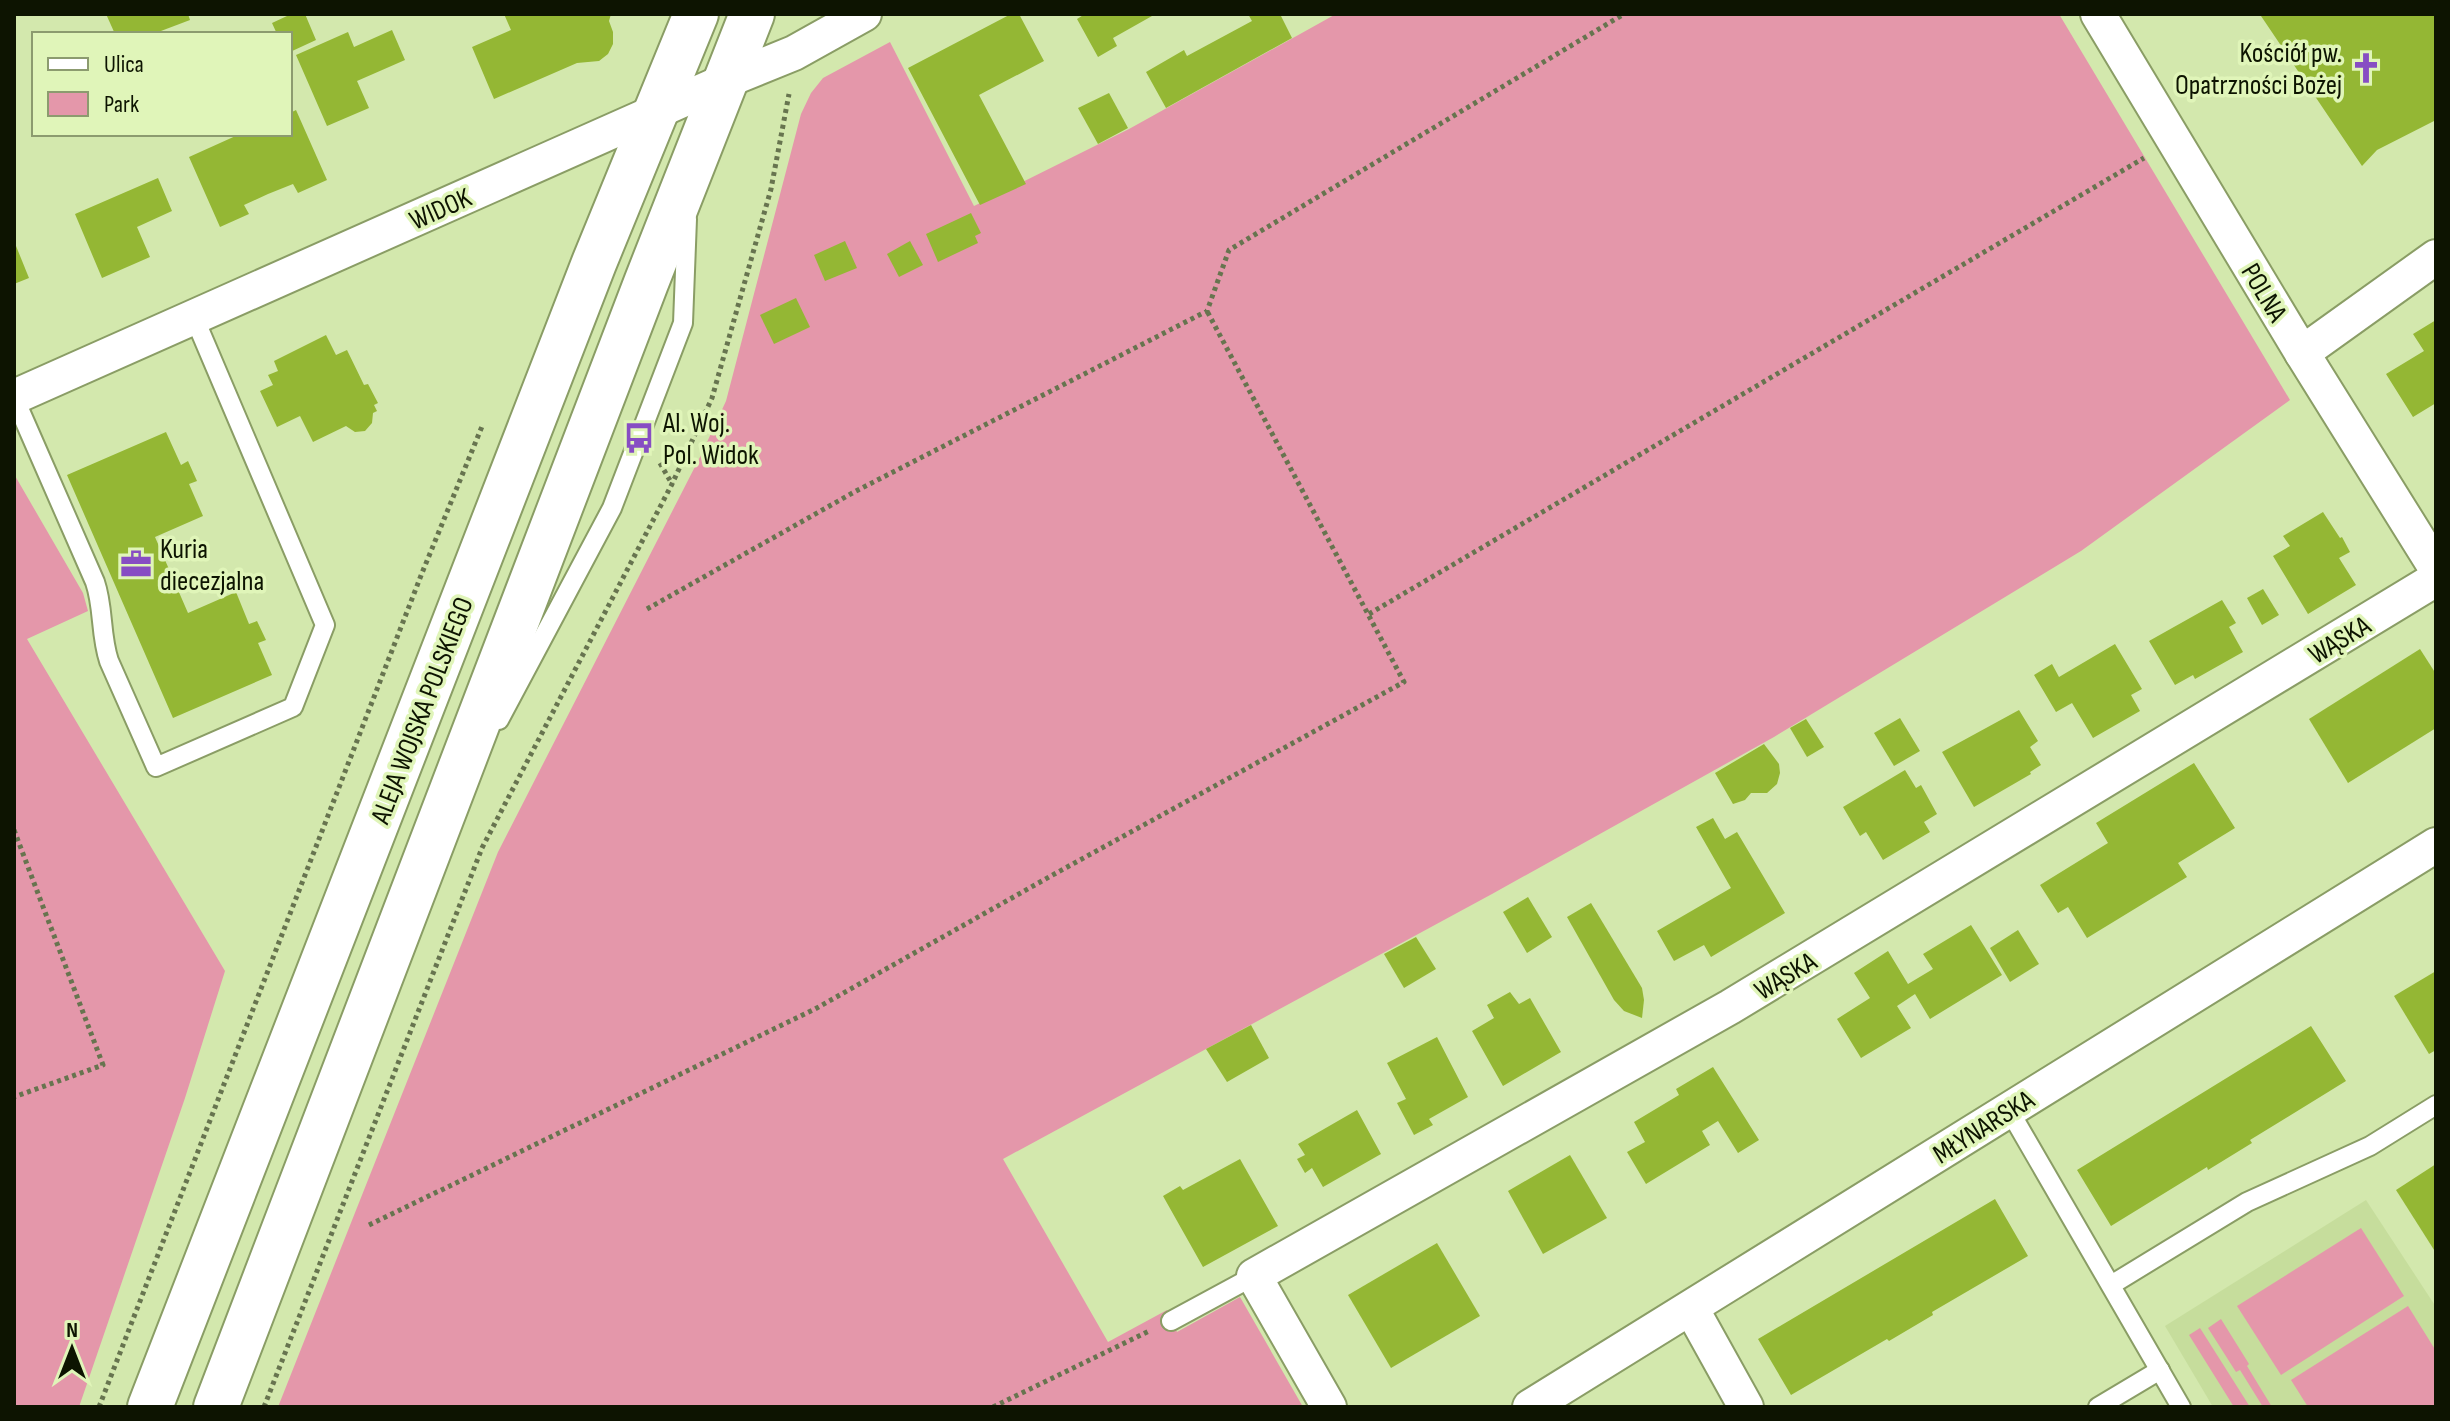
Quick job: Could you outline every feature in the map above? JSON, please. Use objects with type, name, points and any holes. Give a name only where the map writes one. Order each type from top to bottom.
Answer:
[{"type":"main road","name":"ALEJA WOJSKA POLSKIEGO","points":[[150,1407],[594,263],[696,14]]},
{"type":"main road","name":"ALEJA WOJSKA POLSKIEGO","points":[[216,1407],[689,171],[752,14]]},
{"type":"street","points":[[857,14],[864,14]]},
{"type":"street","name":"WIDOK","points":[[14,397],[794,53],[864,14]]},
{"type":"street","name":"POLNA","points":[[2098,14],[2302,353],[2436,568]]},
{"type":"street","points":[[2302,353],[2436,257]]},
{"type":"street","name":"WĄSKA","points":[[1254,1276],[1730,1007],[2436,579]]},
{"type":"street","name":"MŁYNARSKA","points":[[1530,1407],[2436,845]]},
{"type":"street","points":[[1254,1276],[1329,1407]]},
{"type":"street","points":[[1691,1308],[1746,1407]]},
{"type":"lane","points":[[14,397],[95,582],[100,596],[104,645],[109,661],[156,767],[293,707],[325,625],[194,317]]},
{"type":"lane","points":[[2111,1285],[2247,1202],[2370,1146],[2436,1105]]},
{"type":"lane","points":[[2009,1110],[2181,1407]]},
{"type":"lane","points":[[1171,1321],[1254,1276]]},
{"type":"lane","points":[[2098,1407],[2160,1370]]},
{"type":"path","points":[[647,609],[856,491],[1207,311],[1229,250],[1624,14]]},
{"type":"path","points":[[264,1407],[482,848],[672,484],[712,398],[771,189],[791,86]]},
{"type":"path","points":[[1369,614],[2174,141]]},
{"type":"path","points":[[369,1225],[815,1009],[1404,682],[1207,311]]},
{"type":"path","points":[[99,1407],[422,573],[489,411]]},
{"type":"path","points":[[14,830],[103,1065],[14,1097]]},
{"type":"path","points":[[993,1407],[1171,1321]]},
{"type":"shaded area","points":[[2366,1200],[2436,1307],[2436,1407],[2213,1407],[2165,1326]]},
{"type":"green space","points":[[1336,14],[2059,14],[2290,400],[2081,551],[1774,737],[1003,1159],[1108,1342],[1167,1310],[1177,1332],[1240,1297],[1303,1407],[278,1407],[498,852],[726,401],[801,114],[811,93],[823,78],[890,42],[974,206],[1129,129]]},
{"type":"green space","points":[[14,474],[83,593],[88,611],[27,639],[225,971],[79,1407],[14,1407]]},
{"type":"green space","points":[[2361,1228],[2404,1296],[2281,1375],[2237,1306]]},
{"type":"green space","points":[[2408,1306],[2436,1351],[2436,1407],[2308,1407],[2291,1380]]},
{"type":"green space","points":[[2221,1319],[2272,1407],[2263,1407],[2208,1328]]},
{"type":"green space","points":[[2200,1328],[2250,1407],[2234,1407],[2189,1335]]},
{"type":"building","points":[[106,14],[188,14],[190,20],[158,32],[114,32]]},
{"type":"building","points":[[305,14],[316,40],[292,51],[292,32],[276,32],[272,23],[287,16]]},
{"type":"building","points":[[504,14],[611,14],[609,21],[613,44],[608,54],[599,61],[577,63],[494,99],[472,47],[511,30]]},
{"type":"building","points":[[1011,14],[1019,14],[1044,61],[979,95],[1026,184],[980,205],[908,68]]},
{"type":"building","points":[[1085,14],[1152,16],[1113,38],[1117,46],[1098,57],[1077,19]]},
{"type":"building","points":[[1248,14],[1280,14],[1292,38],[1166,108],[1146,72],[1184,50],[1187,56],[1252,21]]},
{"type":"building","name":"Kościół pw. Opatrzności Bożej","points":[[2436,14],[2436,120],[2377,150],[2362,166],[2261,16]]},
{"type":"building","points":[[392,30],[405,60],[357,81],[369,108],[327,126],[296,55],[348,32],[354,47]]},
{"type":"building","points":[[1109,93],[1128,128],[1098,144],[1078,108]]},
{"type":"building","points":[[296,110],[327,180],[298,193],[293,184],[268,194],[244,205],[249,214],[220,227],[189,157],[236,136],[292,136],[292,112]]},
{"type":"building","points":[[158,178],[172,211],[137,227],[150,257],[102,278],[75,214]]},
{"type":"building","points":[[971,213],[981,233],[975,236],[978,243],[938,262],[926,234]]},
{"type":"building","points":[[14,241],[29,278],[14,284]]},
{"type":"building","points":[[845,241],[857,268],[825,281],[814,255]]},
{"type":"building","points":[[910,241],[923,265],[899,277],[887,254]]},
{"type":"building","points":[[796,298],[810,327],[774,344],[760,315]]},
{"type":"building","points":[[2436,320],[2436,403],[2413,417],[2386,374],[2424,351],[2413,334]]},
{"type":"building","points":[[326,335],[336,355],[347,350],[364,385],[368,384],[378,403],[374,405],[377,411],[373,413],[372,423],[365,431],[355,432],[346,426],[313,442],[300,416],[277,427],[260,391],[273,385],[268,375],[278,371],[274,361]]},
{"type":"building","name":"Kuria diecezjalna","points":[[166,432],[181,465],[188,461],[197,481],[189,484],[203,516],[155,537],[188,613],[236,592],[249,624],[257,621],[266,640],[258,643],[272,675],[173,718],[67,475]]},
{"type":"building","points":[[2323,512],[2350,552],[2339,558],[2356,585],[2308,614],[2273,556],[2290,546],[2283,536]]},
{"type":"building","points":[[2263,589],[2279,615],[2262,625],[2247,598]]},
{"type":"building","points":[[2222,600],[2236,623],[2229,627],[2243,652],[2195,679],[2193,675],[2175,685],[2149,641]]},
{"type":"building","points":[[2115,644],[2142,689],[2131,695],[2140,711],[2093,738],[2072,703],[2056,712],[2034,675],[2052,664],[2059,677]]},
{"type":"building","points":[[2420,649],[2436,674],[2436,728],[2348,783],[2309,719]]},
{"type":"building","points":[[2019,710],[2038,741],[2030,747],[2041,765],[1974,807],[1942,752]]},
{"type":"building","points":[[1900,718],[1920,751],[1894,766],[1874,733]]},
{"type":"building","points":[[1806,719],[1824,747],[1807,757],[1790,728]]},
{"type":"building","points":[[1764,744],[1779,764],[1777,784],[1767,793],[1751,793],[1745,800],[1733,804],[1715,773]]},
{"type":"building","points":[[2194,763],[2235,828],[2178,863],[2187,877],[2087,938],[2068,907],[2058,913],[2040,885],[2108,843],[2096,823]]},
{"type":"building","points":[[1905,770],[1916,788],[1921,785],[1937,814],[1924,822],[1930,832],[1883,860],[1866,832],[1860,836],[1843,807]]},
{"type":"building","points":[[1713,818],[1725,839],[1737,832],[1785,913],[1711,957],[1704,945],[1674,961],[1657,931],[1731,888],[1696,827]]},
{"type":"building","points":[[1528,897],[1552,937],[1527,953],[1503,912]]},
{"type":"building","points":[[1591,903],[1642,988],[1642,1018],[1624,1011],[1614,1000],[1567,917]]},
{"type":"building","points":[[1971,925],[2002,975],[1930,1019],[1915,994],[1897,1006],[1911,1028],[1861,1058],[1837,1019],[1870,998],[1854,973],[1888,951],[1908,984],[1933,969],[1923,954]]},
{"type":"building","points":[[2018,930],[2039,964],[2010,982],[1990,948]]},
{"type":"building","points":[[1416,937],[1436,969],[1404,988],[1384,954]]},
{"type":"building","points":[[2436,971],[2436,1050],[2429,1054],[2394,996]]},
{"type":"building","points":[[1510,992],[1519,1004],[1530,998],[1561,1052],[1503,1086],[1472,1031],[1494,1018],[1487,1005]]},
{"type":"building","points":[[1251,1025],[1269,1058],[1227,1082],[1206,1049]]},
{"type":"building","points":[[2311,1026],[2346,1081],[2250,1140],[2252,1143],[2111,1226],[2077,1170]]},
{"type":"building","points":[[1437,1037],[1468,1097],[1429,1119],[1433,1125],[1414,1135],[1397,1103],[1406,1099],[1387,1063]]},
{"type":"building","points":[[1713,1067],[1759,1140],[1738,1153],[1718,1121],[1702,1131],[1710,1145],[1646,1184],[1627,1152],[1645,1142],[1634,1122],[1679,1095],[1676,1089]]},
{"type":"building","points":[[1357,1110],[1381,1154],[1323,1187],[1312,1168],[1305,1173],[1297,1159],[1305,1155],[1298,1144]]},
{"type":"building","points":[[1570,1155],[1607,1218],[1543,1254],[1508,1191]]},
{"type":"building","points":[[1240,1159],[1278,1226],[1203,1267],[1163,1196],[1180,1186],[1183,1190]]},
{"type":"building","points":[[2436,1164],[2436,1253],[2396,1190]]},
{"type":"building","points":[[1995,1199],[2028,1256],[1889,1341],[1887,1339],[1791,1395],[1758,1339]]},
{"type":"building","points":[[1437,1243],[1480,1316],[1391,1368],[1348,1295]]},
{"type":"place","name":"Kościół pw. Opatrzności Bożej","points":[[2366,68]]},
{"type":"place","name":"Al. Woj. Pol. Widok","points":[[639,438]]},
{"type":"place","name":"Kuria diecezjalna","points":[[136,564]]}]
